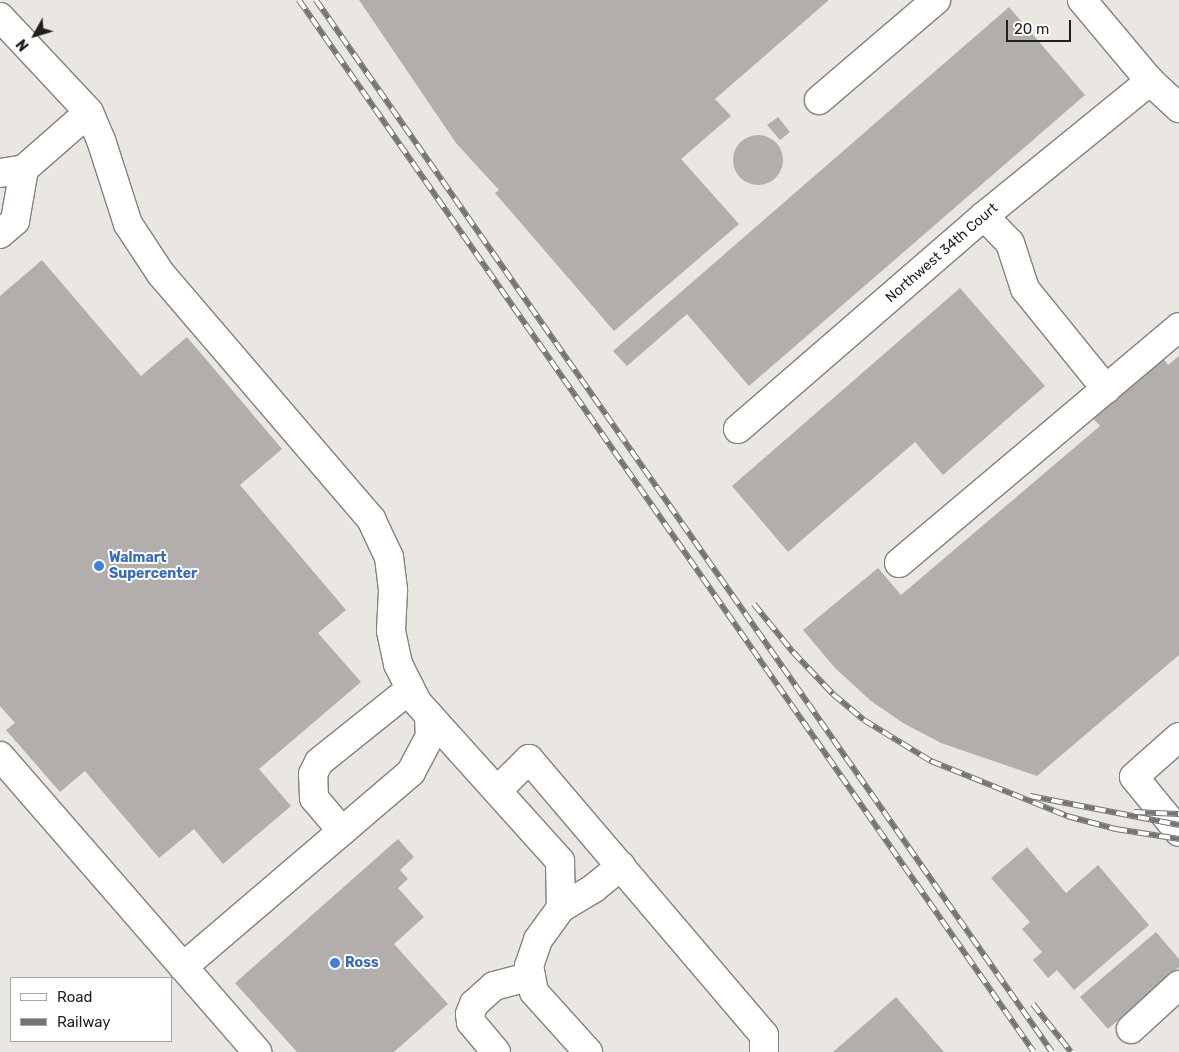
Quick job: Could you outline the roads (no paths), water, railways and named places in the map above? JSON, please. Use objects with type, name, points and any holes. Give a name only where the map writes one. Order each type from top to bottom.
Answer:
[{"type":"street","points":[[819,100],[936,0]]},
{"type":"street","points":[[1096,5],[1150,81],[1179,108]]},
{"type":"street","points":[[0,17],[88,112],[101,140],[128,224],[161,274],[371,519],[389,557],[394,591],[391,631],[398,664],[410,688],[429,716],[498,790],[560,861],[561,908]]},
{"type":"street","name":"Northwest 34th Court","points":[[738,429],[984,216],[1150,81]]},
{"type":"street","points":[[0,234],[15,221],[12,171],[88,112]]},
{"type":"street","points":[[984,216],[1010,243],[1025,289],[1106,389]]},
{"type":"street","points":[[899,563],[1179,327]]},
{"type":"street","points":[[342,831],[314,798],[313,774],[319,762],[410,688]]},
{"type":"street","points":[[183,967],[411,772],[430,737],[429,716]]},
{"type":"street","points":[[1179,737],[1134,777],[1179,832]]},
{"type":"street","points":[[0,756],[257,1052]]},
{"type":"street","points":[[498,790],[529,759],[764,1035],[764,1052]]},
{"type":"street","points":[[588,1052],[534,992],[529,966],[538,940],[561,908],[594,888],[620,866]]},
{"type":"street","points":[[496,1052],[471,1022],[470,1014],[474,1004],[494,986],[531,976]]},
{"type":"street","points":[[1131,1029],[1179,985]]},
{"type":"railway","points":[[299,0],[1034,1052]]},
{"type":"railway","points":[[316,0],[1052,1052]]},
{"type":"railway","points":[[754,604],[793,652],[833,694],[864,720],[931,761],[1067,816],[1116,829],[1179,839]]},
{"type":"railway","points":[[1030,796],[1179,825]]},
{"type":"railway","points":[[1134,812],[1179,814]]},
{"type":"railway","points":[[1033,1004],[1071,1052]]},
{"type":"place","name":"Walmart Supercenter","points":[[99,566]]},
{"type":"place","name":"Ross","points":[[335,963]]}]
